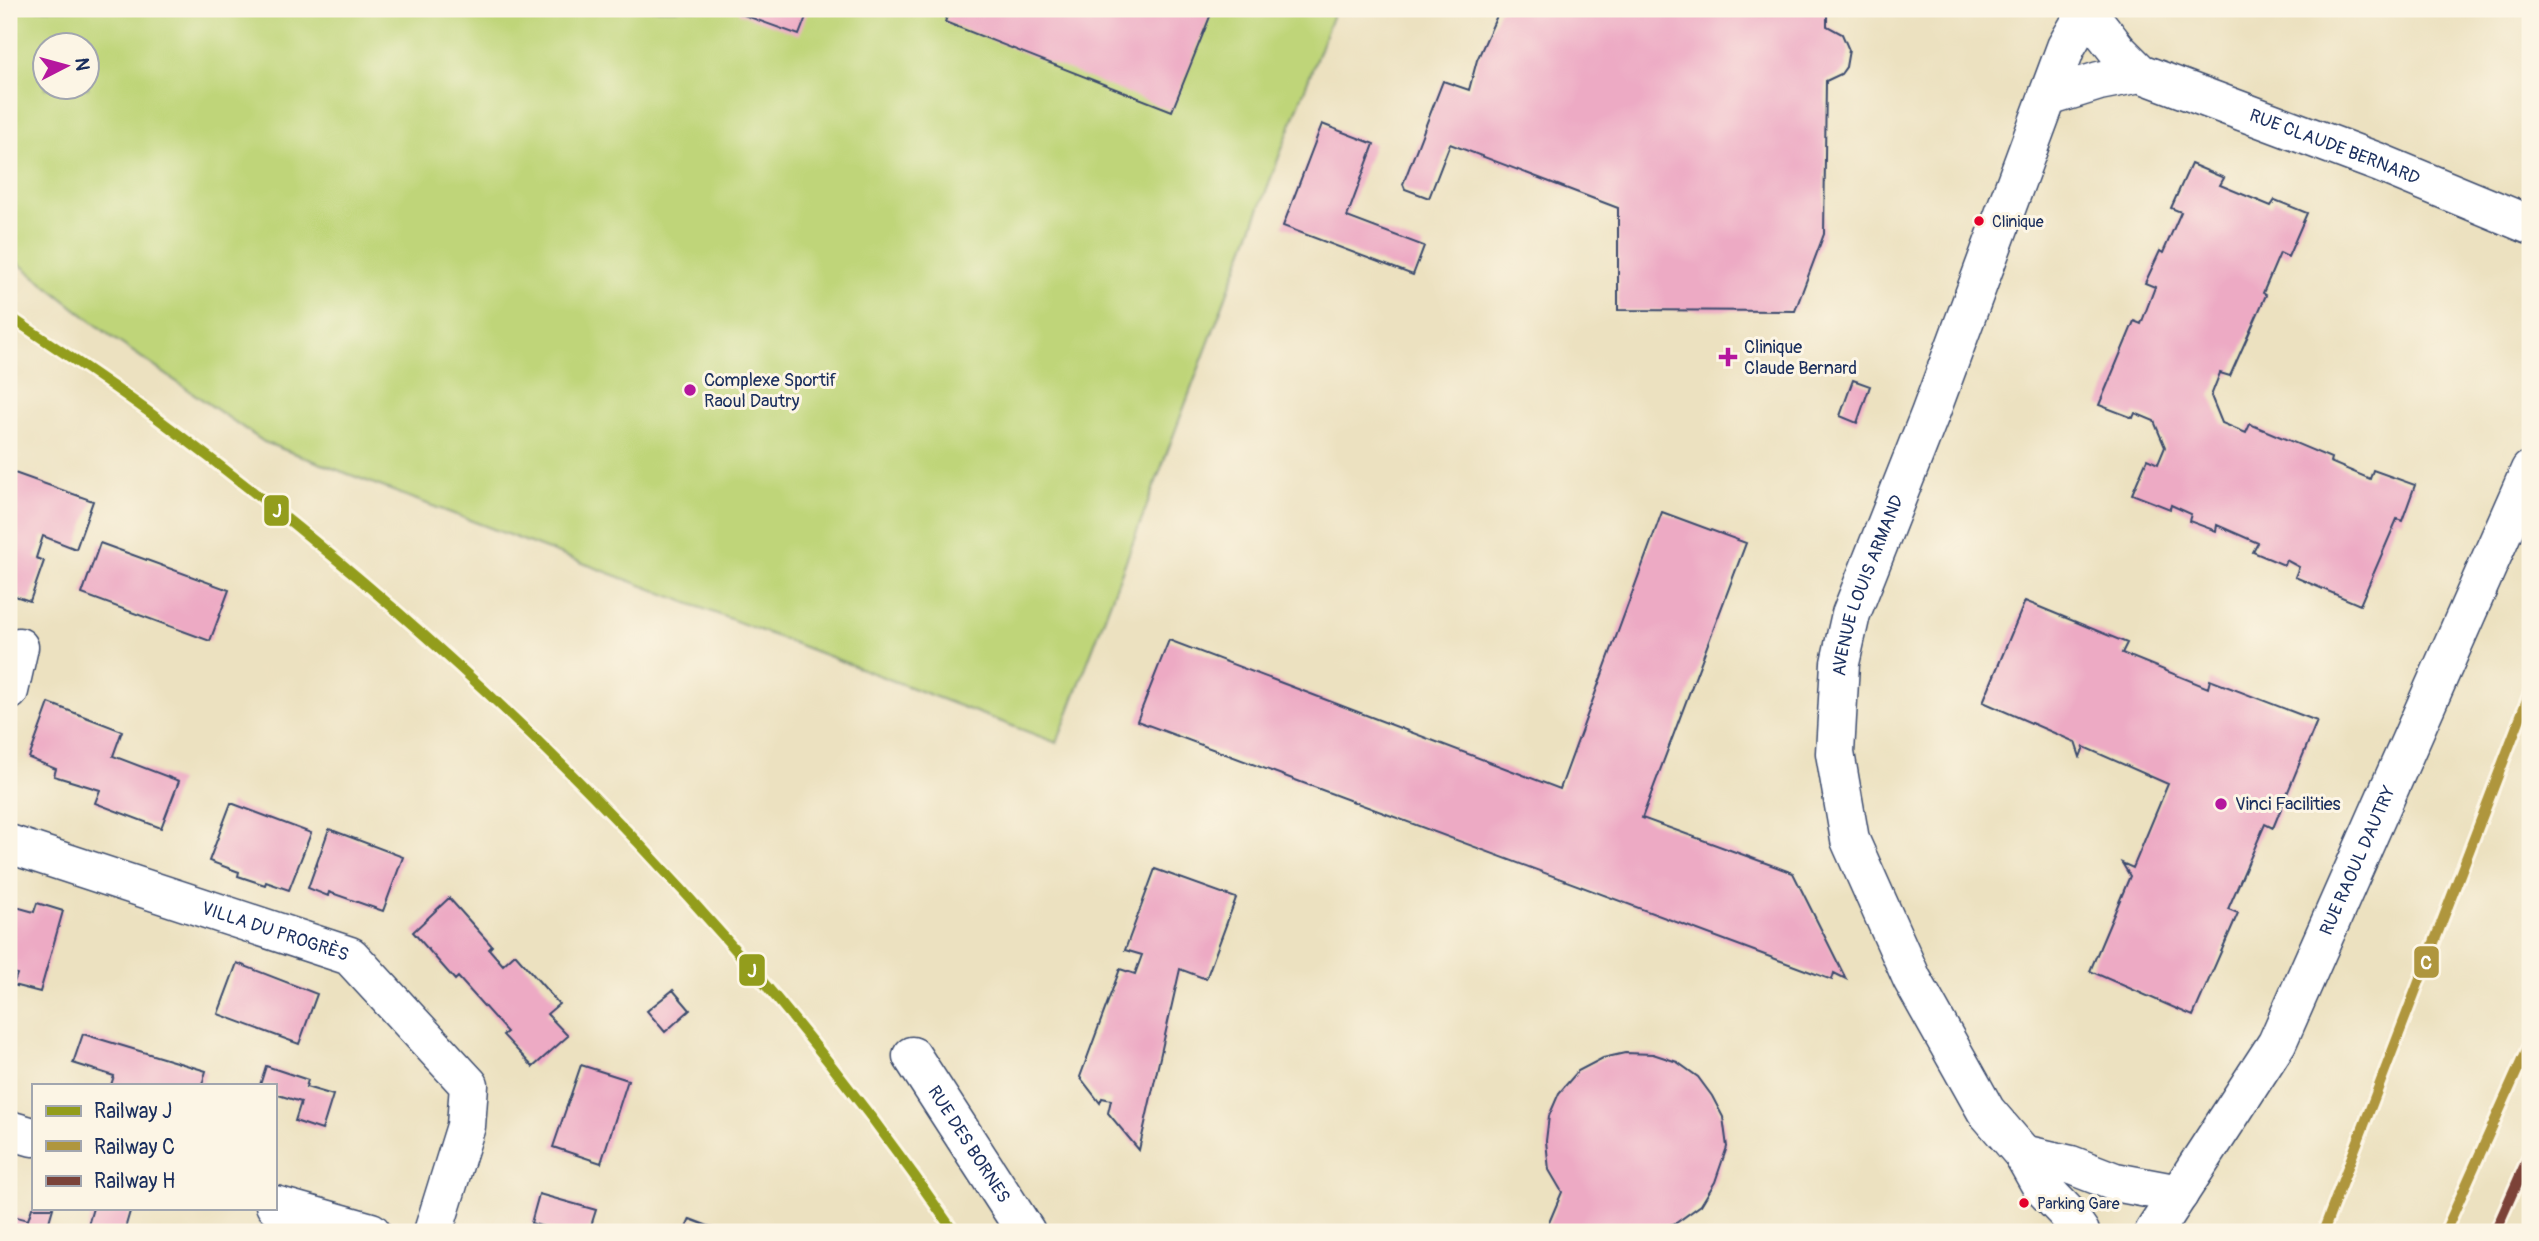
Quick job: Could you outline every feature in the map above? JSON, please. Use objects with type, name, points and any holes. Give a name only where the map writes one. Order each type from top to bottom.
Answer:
[{"type":"street","name":"RUE CLAUDE BERNARD","points":[[2087,10],[2118,51],[2140,73],[2380,163],[2530,225]]},
{"type":"street","name":"AVENUE LOUIS ARMAND","points":[[2080,1232],[2066,1212],[2041,1186],[2023,1154],[1986,1111],[1912,979],[1850,841],[1835,753],[1840,663],[1851,614],[1930,414],[2066,47],[2087,10]]},
{"type":"street","points":[[2048,97],[2099,81],[2140,73]]},
{"type":"street","name":"RUE RAOUL DAUTRY","points":[[2154,1232],[2277,1043],[2530,470]]},
{"type":"street","points":[[9,691],[19,647]]},
{"type":"street","name":"VILLA DU PROGRÈS","points":[[9,844],[350,956],[469,1085],[466,1126],[433,1232]]},
{"type":"street","name":"RUE DES BORNES","points":[[912,1056],[1026,1232]]},
{"type":"street","points":[[9,1130],[32,1137]]},
{"type":"street","points":[[2023,1154],[2071,1165],[2115,1182],[2179,1194]]},
{"type":"street","points":[[276,1205],[371,1232]]},
{"type":"green space","name":"Complexe Sportif Raoul Dautry","points":[[9,9],[1335,9],[1057,743],[264,442],[113,338],[9,256]]},
{"type":"building","points":[[740,9],[809,9],[799,35],[738,13]]},
{"type":"building","points":[[950,9],[1213,9],[1172,111],[945,22]]},
{"type":"building","points":[[1500,9],[1827,9],[1827,26],[1842,34],[1849,50],[1846,67],[1841,74],[1826,81],[1824,234],[1795,311],[1618,310],[1618,208],[1450,144],[1429,198],[1405,189],[1403,184],[1443,81],[1469,90],[1477,60]]},
{"type":"building","points":[[1322,124],[1374,144],[1347,217],[1424,246],[1413,275],[1283,226]]},
{"type":"building","points":[[2191,164],[2224,178],[2220,185],[2271,206],[2275,200],[2307,213],[2288,257],[2280,253],[2263,293],[2266,295],[2230,376],[2220,373],[2211,396],[2222,423],[2246,433],[2250,424],[2331,458],[2330,462],[2370,479],[2373,470],[2415,485],[2402,521],[2397,519],[2360,605],[2295,577],[2299,567],[2286,560],[2284,565],[2253,552],[2258,543],[2217,525],[2216,531],[2189,521],[2191,514],[2171,505],[2170,509],[2132,494],[2147,459],[2158,464],[2165,447],[2154,421],[2135,413],[2133,418],[2099,405],[2134,321],[2141,324],[2155,287],[2145,283],[2160,251],[2163,253],[2181,212],[2171,208]]},
{"type":"building","points":[[1853,380],[1870,386],[1857,423],[1840,416]]},
{"type":"building","points":[[9,471],[93,501],[76,549],[43,536],[36,558],[44,561],[30,601],[9,594]]},
{"type":"building","points":[[1662,512],[1746,543],[1642,818],[1793,873],[1846,979],[1834,973],[1832,980],[1137,721],[1169,640],[1560,789]]},
{"type":"building","points":[[100,543],[229,590],[210,641],[82,594]]},
{"type":"building","name":"Vinci Facilities","points":[[2025,601],[2127,643],[2122,653],[2208,688],[2210,680],[2317,721],[2273,828],[2265,824],[2228,909],[2238,913],[2193,1016],[2090,971],[2130,876],[2122,863],[2133,868],[2168,784],[2084,747],[2080,757],[2075,742],[1983,702]]},
{"type":"building","points":[[49,703],[122,731],[113,756],[179,781],[161,828],[95,803],[100,790],[54,776],[56,769],[29,758]]},
{"type":"building","points":[[231,803],[311,833],[289,890],[238,876],[239,872],[209,861]]},
{"type":"building","points":[[329,829],[403,857],[383,911],[329,892],[328,896],[308,888]]},
{"type":"building","points":[[1155,869],[1236,898],[1206,979],[1180,969],[1139,1150],[1108,1113],[1111,1100],[1102,1098],[1100,1103],[1080,1077],[1120,969],[1135,974],[1142,955],[1125,950]]},
{"type":"building","points":[[449,898],[492,946],[489,949],[503,965],[515,954],[559,1004],[547,1014],[568,1036],[533,1067],[503,1035],[507,1032],[458,977],[455,980],[413,932]]},
{"type":"building","points":[[37,903],[63,911],[40,992],[13,985],[17,974],[9,971],[9,905],[34,912]]},
{"type":"building","points":[[237,963],[317,994],[299,1044],[218,1014]]},
{"type":"building","points":[[673,990],[690,1010],[665,1032],[647,1011]]},
{"type":"building","points":[[83,1034],[206,1071],[202,1084],[111,1084],[114,1076],[73,1063]]},
{"type":"building","points":[[1625,1053],[1653,1054],[1677,1062],[1698,1077],[1712,1096],[1723,1117],[1727,1147],[1715,1182],[1701,1205],[1676,1223],[1652,1231],[1545,1232],[1562,1192],[1549,1170],[1546,1141],[1549,1116],[1559,1093],[1578,1071],[1603,1058]]},
{"type":"building","points":[[581,1065],[628,1080],[601,1163],[553,1147]]},
{"type":"building","points":[[266,1066],[308,1080],[306,1087],[333,1095],[322,1130],[295,1121],[301,1102],[276,1094],[276,1084],[260,1084]]},
{"type":"building","points":[[539,1194],[596,1210],[589,1232],[560,1232],[531,1223]]},
{"type":"building","points":[[32,1208],[52,1210],[46,1232],[9,1232],[9,1215],[28,1220]]},
{"type":"building","points":[[92,1210],[130,1210],[124,1232],[86,1232]]},
{"type":"building","points":[[690,1219],[724,1232],[684,1232]]},
{"type":"rail line","name":"J","points":[[9,316],[139,405],[270,505],[380,597],[487,692],[589,792],[688,896],[781,1004],[870,1116],[954,1232]]},
{"type":"rail line","name":"C","points":[[2323,1232],[2530,692]]},
{"type":"rail line","name":"C","points":[[2445,1232],[2530,1042]]},
{"type":"rail line","name":"H","points":[[2495,1232],[2530,1153]]},
{"type":"place","name":"Clinique","points":[[1979,221]]},
{"type":"place","name":"Clinique Claude Bernard","points":[[1728,357]]},
{"type":"place","name":"Complexe Sportif Raoul Dautry","points":[[690,390]]},
{"type":"place","name":"Vinci Facilities","points":[[2221,804]]},
{"type":"place","name":"Parking Gare","points":[[2024,1203]]}]
